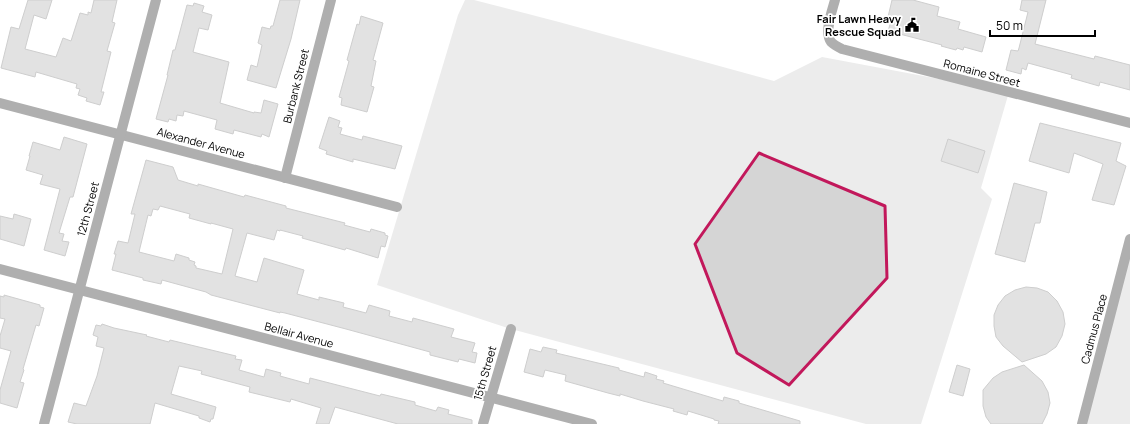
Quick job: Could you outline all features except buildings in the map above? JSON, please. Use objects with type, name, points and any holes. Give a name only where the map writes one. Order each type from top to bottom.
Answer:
[{"type":"street","name":"12th Street","points":[[44,424],[156,0]]},
{"type":"street","name":"Burbank Street","points":[[286,178],[331,0]]},
{"type":"street","name":"Romaine Street","points":[[835,0],[828,26],[830,41],[842,49],[1130,123]]},
{"type":"street","name":"Alexander Avenue","points":[[0,103],[397,207]]},
{"type":"street","name":"Cadmus Place","points":[[1082,424],[1130,239]]},
{"type":"street","name":"Bellair Avenue","points":[[0,268],[592,424]]},
{"type":"street","name":"15th Street","points":[[483,424],[511,329]]},
{"type":"highlighted area","points":[[759,153],[885,206],[887,278],[789,385],[737,353],[695,244]]},
{"type":"shaded area","points":[[465,0],[474,0],[559,22],[774,81],[822,57],[1009,92],[981,188],[992,199],[921,424],[866,424],[511,329],[377,285],[458,15]]},
{"type":"shaded area","points":[[1130,239],[1130,424],[1082,424]]},
{"type":"place","name":"Fair Lawn Heavy Rescue Squad","points":[[912,25]]}]
